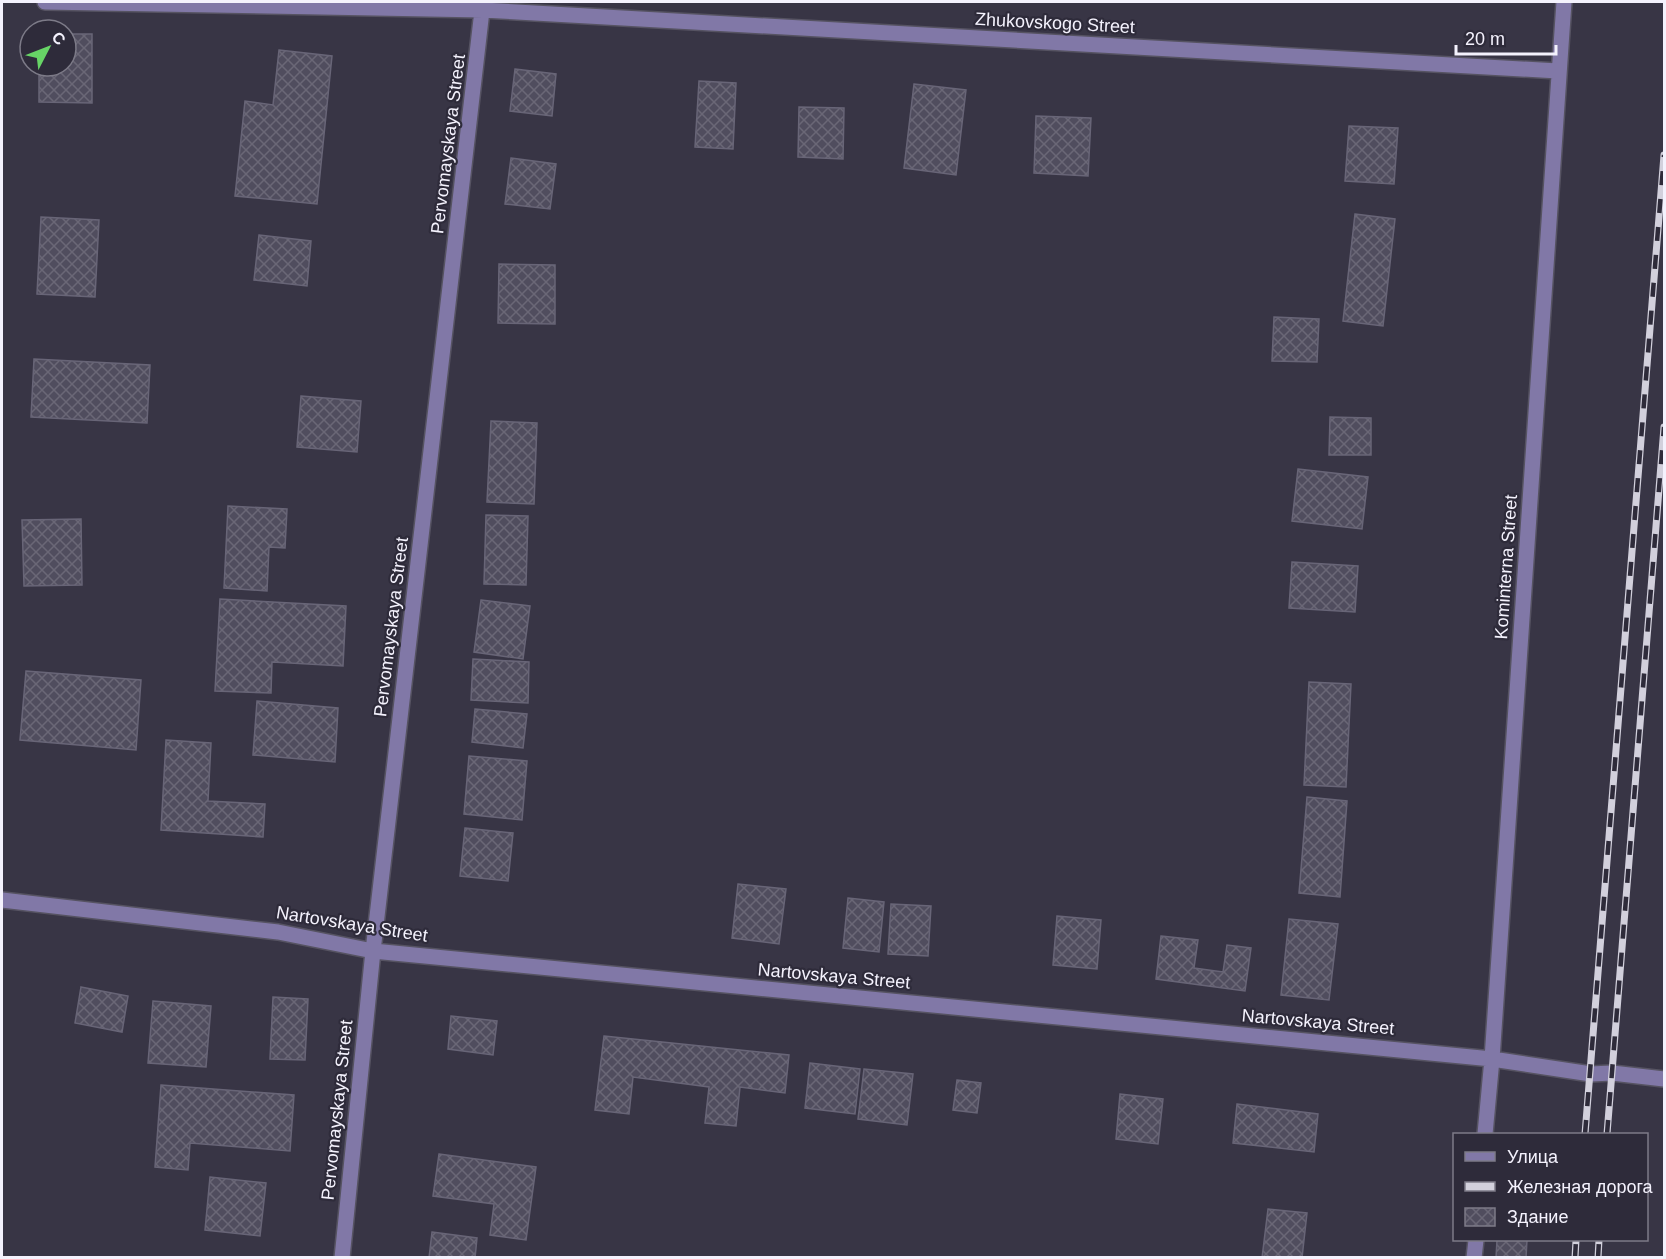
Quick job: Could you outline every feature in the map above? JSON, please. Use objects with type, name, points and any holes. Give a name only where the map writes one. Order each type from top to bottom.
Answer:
[{"type":"street","name":"Zhukovskogo Street","points":[[45,2],[483,6],[1558,71]]},
{"type":"street","name":"Kominterna Street","points":[[1485,1133],[1564,2]]},
{"type":"street","name":"Pervomayskaya Street","points":[[342,1257],[373,951],[483,6]]},
{"type":"street","name":"Nartovskaya Street","points":[[2,900],[278,932],[373,951],[1492,1059],[1591,1074],[1612,1073],[1665,1079]]},
{"type":"street","points":[[1474,1257],[1476,1241]]},
{"type":"building","points":[[78,34],[92,34],[92,103],[39,102],[39,78],[78,78]]},
{"type":"building","points":[[279,50],[332,56],[317,204],[235,196],[245,101],[273,105]]},
{"type":"building","points":[[515,69],[556,74],[552,116],[510,111]]},
{"type":"building","points":[[699,81],[736,83],[733,149],[695,147]]},
{"type":"building","points":[[914,84],[966,90],[956,175],[904,168]]},
{"type":"building","points":[[799,107],[844,108],[843,159],[798,157]]},
{"type":"building","points":[[1036,116],[1091,118],[1088,176],[1034,173]]},
{"type":"building","points":[[1349,126],[1398,128],[1394,184],[1345,181]]},
{"type":"building","points":[[511,158],[556,164],[550,209],[505,204]]},
{"type":"building","points":[[1355,214],[1395,219],[1383,326],[1343,321]]},
{"type":"building","points":[[41,217],[99,220],[95,297],[37,294]]},
{"type":"building","points":[[259,235],[311,241],[307,286],[254,280]]},
{"type":"building","points":[[499,264],[555,265],[555,324],[498,323]]},
{"type":"building","points":[[1274,317],[1319,319],[1317,362],[1272,361]]},
{"type":"building","points":[[34,359],[150,365],[147,423],[31,417]]},
{"type":"building","points":[[301,396],[361,401],[357,452],[297,447]]},
{"type":"building","points":[[1330,417],[1371,418],[1371,455],[1329,455]]},
{"type":"building","points":[[491,421],[537,423],[534,504],[487,502]]},
{"type":"building","points":[[1298,469],[1368,477],[1362,529],[1292,521]]},
{"type":"building","points":[[228,506],[287,509],[285,548],[269,547],[267,591],[224,588]]},
{"type":"building","points":[[486,515],[528,516],[526,585],[484,584]]},
{"type":"building","points":[[81,519],[82,585],[24,586],[22,520]]},
{"type":"building","points":[[1292,562],[1358,566],[1355,612],[1289,608]]},
{"type":"building","points":[[220,599],[346,606],[343,666],[272,662],[271,693],[215,691]]},
{"type":"building","points":[[481,600],[530,606],[523,659],[474,652]]},
{"type":"building","points":[[473,659],[529,662],[528,703],[471,700]]},
{"type":"building","points":[[26,671],[141,680],[136,750],[20,740]]},
{"type":"building","points":[[1309,682],[1351,684],[1346,787],[1304,785]]},
{"type":"building","points":[[257,701],[338,708],[335,762],[253,755]]},
{"type":"building","points":[[475,709],[527,714],[523,748],[472,742]]},
{"type":"building","points":[[166,740],[211,743],[208,801],[265,804],[263,837],[161,830]]},
{"type":"building","points":[[469,756],[527,761],[522,820],[464,814]]},
{"type":"building","points":[[1307,797],[1347,801],[1340,897],[1299,893]]},
{"type":"building","points":[[465,828],[513,833],[508,881],[460,876]]},
{"type":"building","points":[[738,884],[786,889],[779,944],[732,938]]},
{"type":"building","points":[[848,898],[884,902],[879,952],[843,948]]},
{"type":"building","points":[[891,904],[931,906],[928,956],[888,954]]},
{"type":"building","points":[[1057,916],[1101,920],[1097,969],[1053,965]]},
{"type":"building","points":[[1289,919],[1338,924],[1329,1000],[1281,995]]},
{"type":"building","points":[[1161,936],[1198,940],[1194,968],[1223,972],[1227,945],[1251,948],[1245,991],[1156,979]]},
{"type":"building","points":[[81,987],[128,996],[122,1032],[75,1023]]},
{"type":"building","points":[[273,997],[308,999],[305,1060],[270,1059]]},
{"type":"building","points":[[153,1001],[211,1006],[206,1067],[148,1063]]},
{"type":"building","points":[[451,1016],[497,1021],[493,1055],[448,1049]]},
{"type":"building","points":[[604,1036],[789,1055],[785,1093],[740,1087],[736,1126],[705,1123],[709,1087],[633,1077],[629,1114],[595,1110]]},
{"type":"building","points":[[810,1063],[860,1069],[855,1114],[805,1108]]},
{"type":"building","points":[[864,1069],[913,1074],[907,1125],[858,1119]]},
{"type":"building","points":[[957,1080],[981,1083],[977,1113],[953,1110]]},
{"type":"building","points":[[161,1085],[294,1095],[290,1151],[190,1143],[188,1170],[155,1167]]},
{"type":"building","points":[[1120,1094],[1163,1099],[1158,1144],[1116,1139]]},
{"type":"building","points":[[1237,1104],[1318,1114],[1314,1152],[1233,1143]]},
{"type":"building","points":[[439,1154],[536,1167],[526,1240],[490,1235],[494,1204],[433,1196]]},
{"type":"building","points":[[210,1177],[266,1183],[260,1236],[205,1230]]},
{"type":"building","points":[[1268,1209],[1307,1213],[1302,1258],[1262,1258]]},
{"type":"building","points":[[432,1232],[477,1238],[475,1258],[429,1258]]},
{"type":"building","points":[[1497,1241],[1527,1241],[1526,1258],[1496,1258]]},
{"type":"railway","points":[[1585,1133],[1664,155]]},
{"type":"railway","points":[[1607,1133],[1664,427]]},
{"type":"railway","points":[[1575,1258],[1576,1241]]},
{"type":"railway","points":[[1598,1258],[1599,1241]]}]
